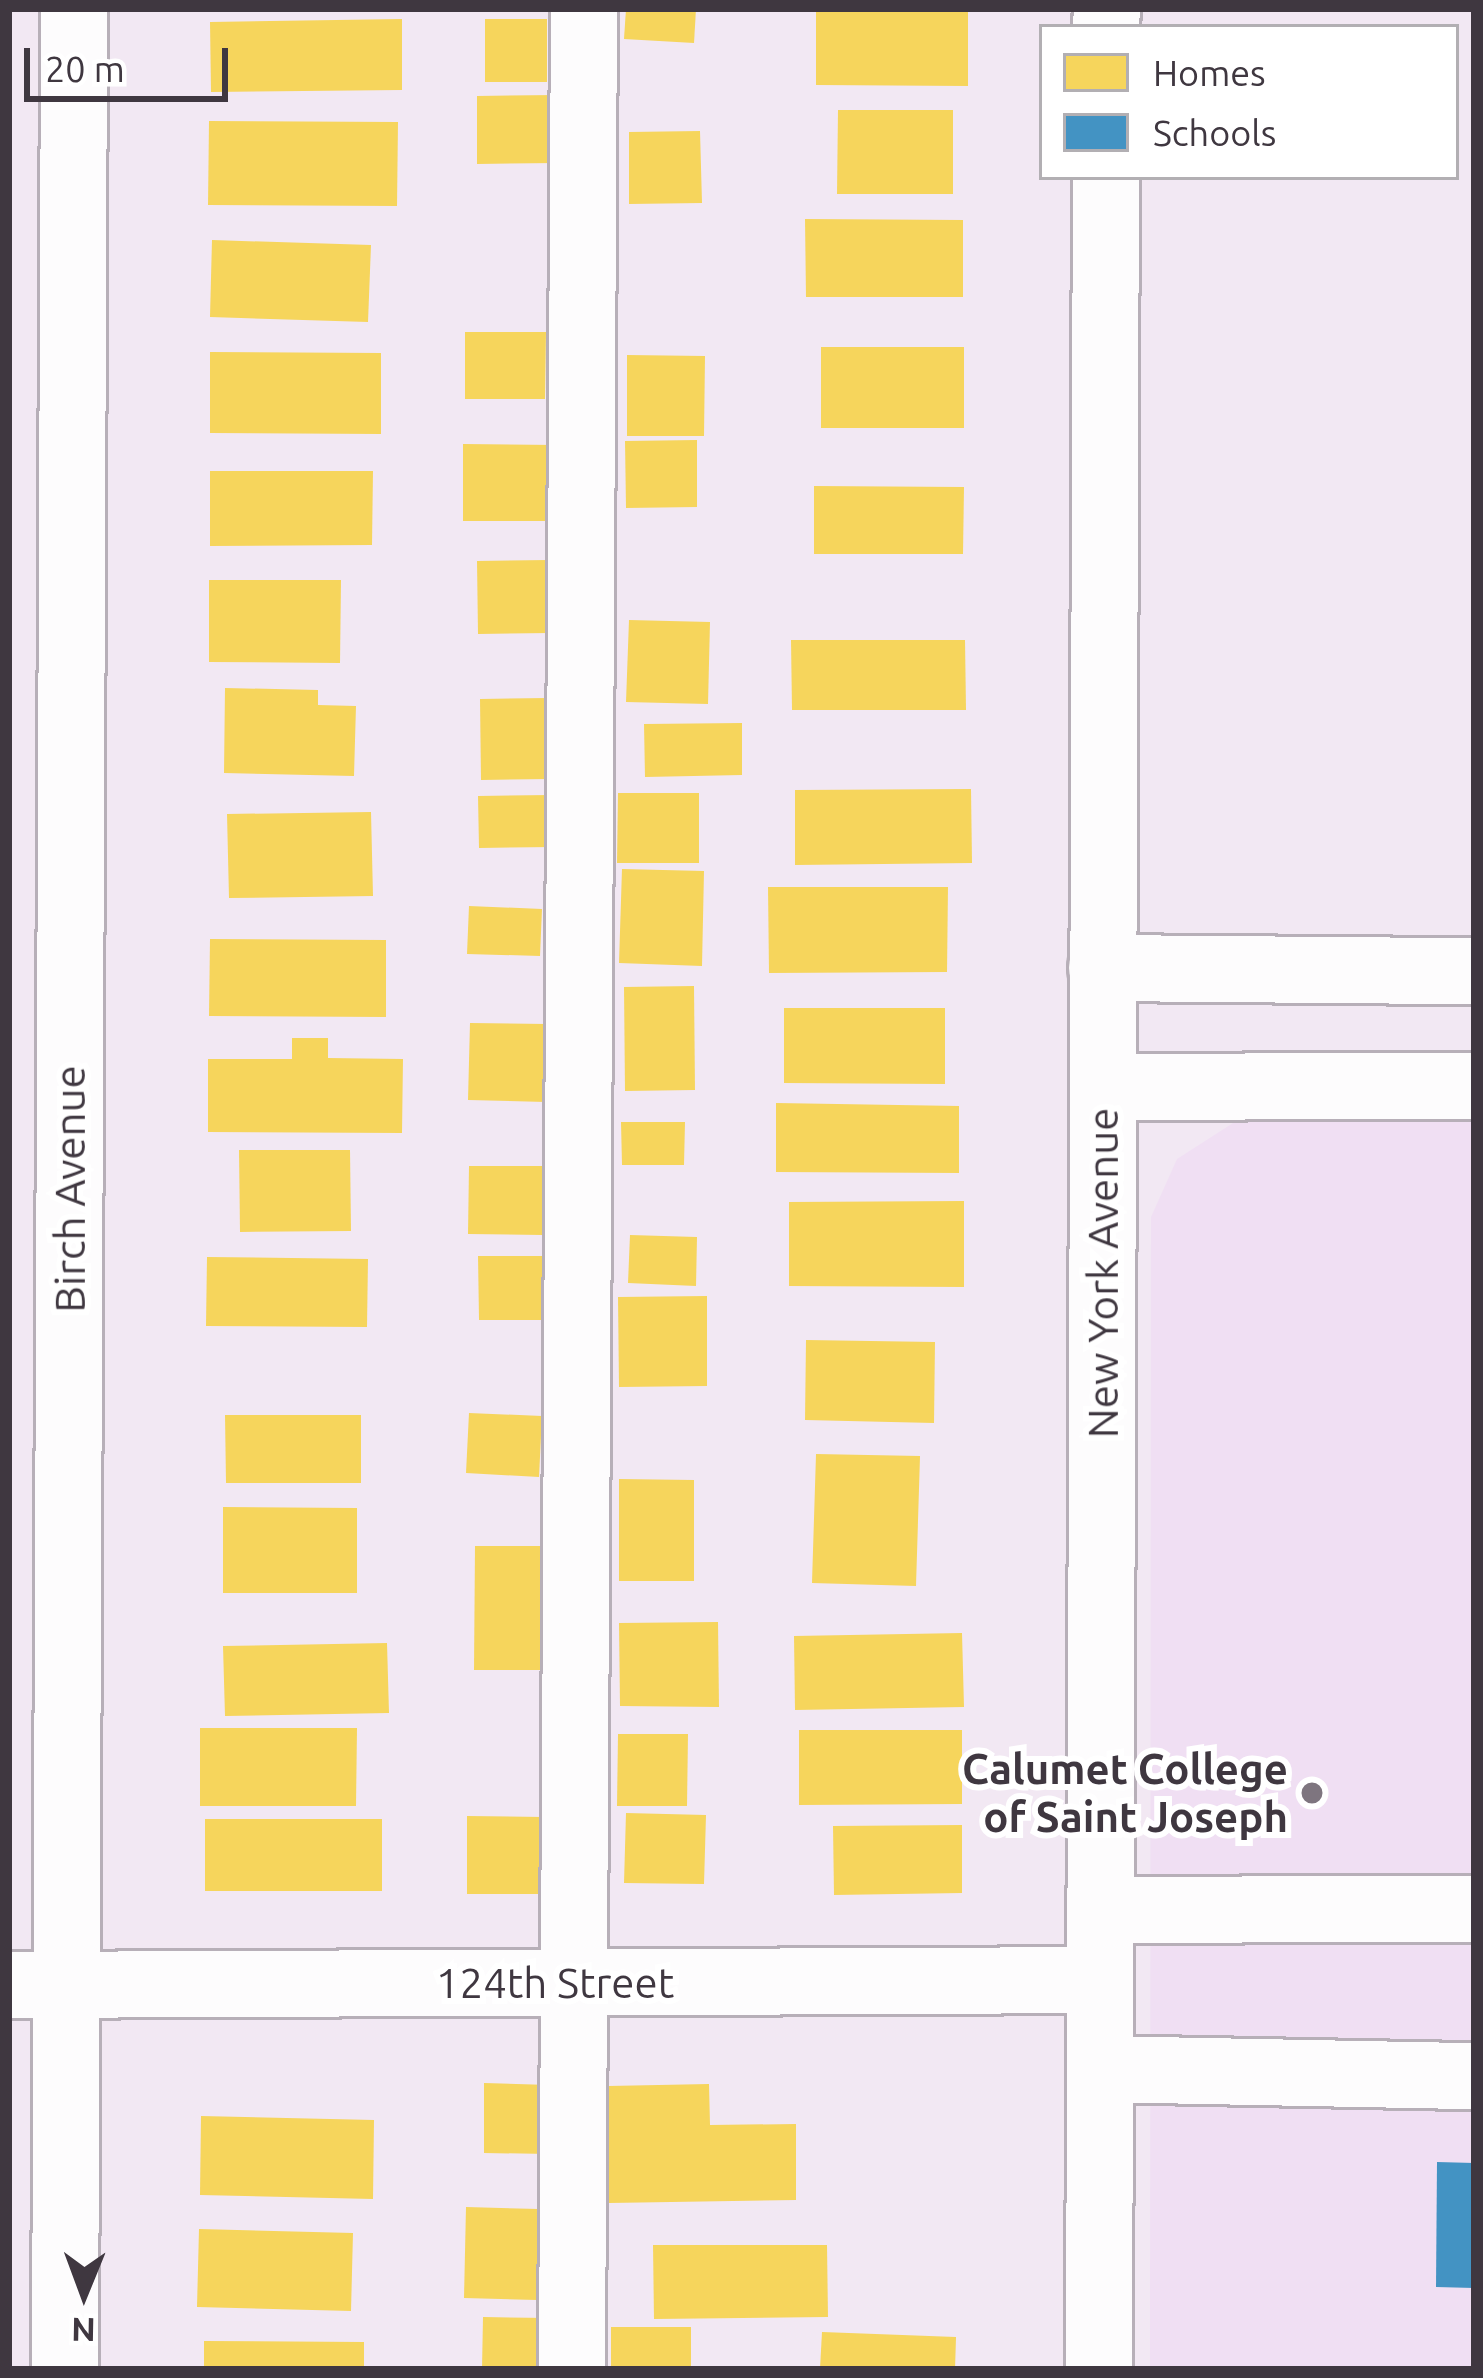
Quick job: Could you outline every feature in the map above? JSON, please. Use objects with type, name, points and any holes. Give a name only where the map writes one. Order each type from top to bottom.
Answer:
[{"type":"street","name":"Birch Avenue","points":[[65,2369],[39,1985],[74,9]]},
{"type":"street","points":[[572,2369],[584,9]]},
{"type":"street","name":"New York Avenue","points":[[1099,2369],[1106,180]]},
{"type":"street","points":[[1102,968],[1474,971]]},
{"type":"street","points":[[1104,1087],[1474,1086]]},
{"type":"street","points":[[1100,1910],[1474,1909]]},
{"type":"street","name":"124th Street","points":[[39,1985],[1100,1980]]},
{"type":"street","points":[[1100,2069],[1474,2076]]},
{"type":"shaded area","name":"Calumet College of Saint Joseph","points":[[1244,1116],[1474,1118],[1474,2369],[1150,2369],[1151,1217],[1177,1159]]},
{"type":"building: Homes","points":[[626,9],[696,9],[694,43],[624,39]]},
{"type":"building: Homes","points":[[816,9],[968,9],[968,86],[816,85]]},
{"type":"building: Homes","points":[[402,19],[402,90],[211,92],[210,22]]},
{"type":"building: Homes","points":[[485,19],[547,19],[547,82],[485,82]]},
{"type":"building: Homes","points":[[557,95],[556,163],[477,164],[477,96]]},
{"type":"building: Homes","points":[[838,110],[953,110],[953,194],[837,194]]},
{"type":"building: Homes","points":[[209,121],[398,122],[397,206],[208,205]]},
{"type":"building: Homes","points":[[700,131],[702,203],[629,204],[629,132]]},
{"type":"building: Homes","points":[[805,219],[963,220],[963,297],[806,297]]},
{"type":"building: Homes","points":[[212,240],[371,245],[368,322],[210,317]]},
{"type":"building: Homes","points":[[465,332],[546,332],[545,399],[465,399]]},
{"type":"building: Homes","points":[[821,347],[964,347],[964,428],[821,428]]},
{"type":"building: Homes","points":[[210,352],[381,353],[381,434],[210,433]]},
{"type":"building: Homes","points":[[627,355],[705,356],[704,436],[627,436]]},
{"type":"building: Homes","points":[[697,440],[697,507],[626,508],[625,441]]},
{"type":"building: Homes","points":[[463,444],[556,445],[556,521],[463,521]]},
{"type":"building: Homes","points":[[210,471],[373,471],[372,545],[210,546]]},
{"type":"building: Homes","points":[[814,486],[964,487],[963,554],[814,554]]},
{"type":"building: Homes","points":[[549,560],[550,633],[478,634],[477,561]]},
{"type":"building: Homes","points":[[209,580],[341,580],[340,663],[209,662]]},
{"type":"building: Homes","points":[[629,620],[710,622],[708,704],[626,702]]},
{"type":"building: Homes","points":[[791,640],[965,640],[966,710],[792,710]]},
{"type":"building: Homes","points":[[225,688],[318,690],[318,705],[356,706],[354,776],[224,773]]},
{"type":"building: Homes","points":[[548,698],[549,779],[481,780],[480,699]]},
{"type":"building: Homes","points":[[742,723],[742,775],[645,777],[644,724]]},
{"type":"building: Homes","points":[[971,789],[972,863],[795,865],[795,790]]},
{"type":"building: Homes","points":[[618,793],[699,793],[699,863],[617,863]]},
{"type":"building: Homes","points":[[551,795],[553,847],[479,848],[478,796]]},
{"type":"building: Homes","points":[[371,812],[373,896],[229,898],[227,814]]},
{"type":"building: Homes","points":[[622,869],[704,871],[702,966],[619,963]]},
{"type":"building: Homes","points":[[768,887],[948,887],[947,972],[769,973]]},
{"type":"building: Homes","points":[[469,906],[542,909],[540,956],[467,954]]},
{"type":"building: Homes","points":[[210,939],[386,940],[386,1017],[209,1016]]},
{"type":"building: Homes","points":[[694,986],[695,1090],[625,1091],[624,987]]},
{"type":"building: Homes","points":[[784,1008],[945,1008],[945,1084],[784,1083]]},
{"type":"building: Homes","points":[[470,1023],[547,1024],[546,1102],[468,1100]]},
{"type":"building: Homes","points":[[292,1038],[328,1038],[328,1058],[403,1059],[402,1133],[208,1132],[208,1059],[292,1059]]},
{"type":"building: Homes","points":[[776,1103],[959,1106],[959,1173],[776,1172]]},
{"type":"building: Homes","points":[[621,1122],[685,1122],[684,1165],[622,1165]]},
{"type":"building: Homes","points":[[239,1150],[350,1150],[351,1231],[240,1232]]},
{"type":"building: Homes","points":[[469,1166],[544,1166],[543,1235],[468,1234]]},
{"type":"building: Homes","points":[[964,1201],[964,1287],[789,1286],[789,1202]]},
{"type":"building: Homes","points":[[630,1235],[697,1237],[696,1286],[628,1283]]},
{"type":"building: Homes","points":[[478,1256],[546,1256],[546,1320],[479,1320]]},
{"type":"building: Homes","points":[[207,1257],[368,1259],[367,1327],[206,1326]]},
{"type":"building: Homes","points":[[707,1296],[707,1386],[619,1387],[618,1297]]},
{"type":"building: Homes","points":[[806,1340],[935,1342],[934,1423],[805,1420]]},
{"type":"building: Homes","points":[[469,1413],[542,1416],[539,1477],[466,1473]]},
{"type":"building: Homes","points":[[225,1415],[361,1415],[361,1483],[226,1483]]},
{"type":"building: Homes","points":[[816,1454],[920,1456],[916,1586],[812,1583]]},
{"type":"building: Homes","points":[[619,1479],[694,1480],[694,1581],[619,1581]]},
{"type":"building: Homes","points":[[223,1507],[357,1508],[357,1593],[223,1593]]},
{"type":"building: Homes","points":[[475,1546],[547,1546],[547,1670],[474,1670]]},
{"type":"building: Homes","points":[[718,1622],[719,1707],[620,1706],[619,1623]]},
{"type":"building: Homes","points":[[962,1633],[964,1707],[795,1710],[794,1636]]},
{"type":"building: Homes","points":[[387,1643],[389,1713],[225,1716],[223,1646]]},
{"type":"building: Homes","points":[[200,1728],[357,1728],[356,1806],[200,1806]]},
{"type":"building: Homes","points":[[799,1730],[962,1730],[962,1804],[799,1805]]},
{"type":"building: Homes","points":[[618,1734],[688,1734],[687,1806],[617,1806]]},
{"type":"building: Homes","points":[[626,1813],[706,1815],[704,1884],[624,1883]]},
{"type":"building: Homes","points":[[467,1816],[543,1817],[542,1894],[467,1894]]},
{"type":"building: Homes","points":[[205,1819],[382,1819],[382,1891],[205,1891]]},
{"type":"building: Homes","points":[[962,1825],[962,1893],[834,1895],[833,1826]]},
{"type":"building: Homes","points":[[484,2083],[550,2085],[549,2154],[484,2153]]},
{"type":"building: Homes","points":[[709,2084],[710,2125],[796,2124],[796,2200],[609,2203],[608,2086]]},
{"type":"building: Homes","points":[[201,2116],[374,2120],[373,2199],[200,2195]]},
{"type":"building: Homes","points":[[466,2207],[539,2209],[537,2300],[464,2298]]},
{"type":"building: Homes","points":[[199,2229],[353,2233],[351,2311],[197,2307]]},
{"type":"building: Homes","points":[[653,2245],[827,2245],[828,2317],[654,2319]]},
{"type":"building: Homes","points":[[483,2317],[549,2318],[548,2369],[482,2369]]},
{"type":"building: Homes","points":[[611,2327],[691,2327],[691,2369],[611,2369]]},
{"type":"building: Homes","points":[[822,2332],[956,2337],[955,2369],[820,2369]]},
{"type":"building: Homes","points":[[204,2341],[364,2342],[364,2369],[204,2369]]},
{"type":"building: Schools","points":[[1437,2162],[1474,2163],[1474,2288],[1436,2287]]},
{"type":"place","name":"Calumet College of Saint Joseph","points":[[1312,1793]]}]
